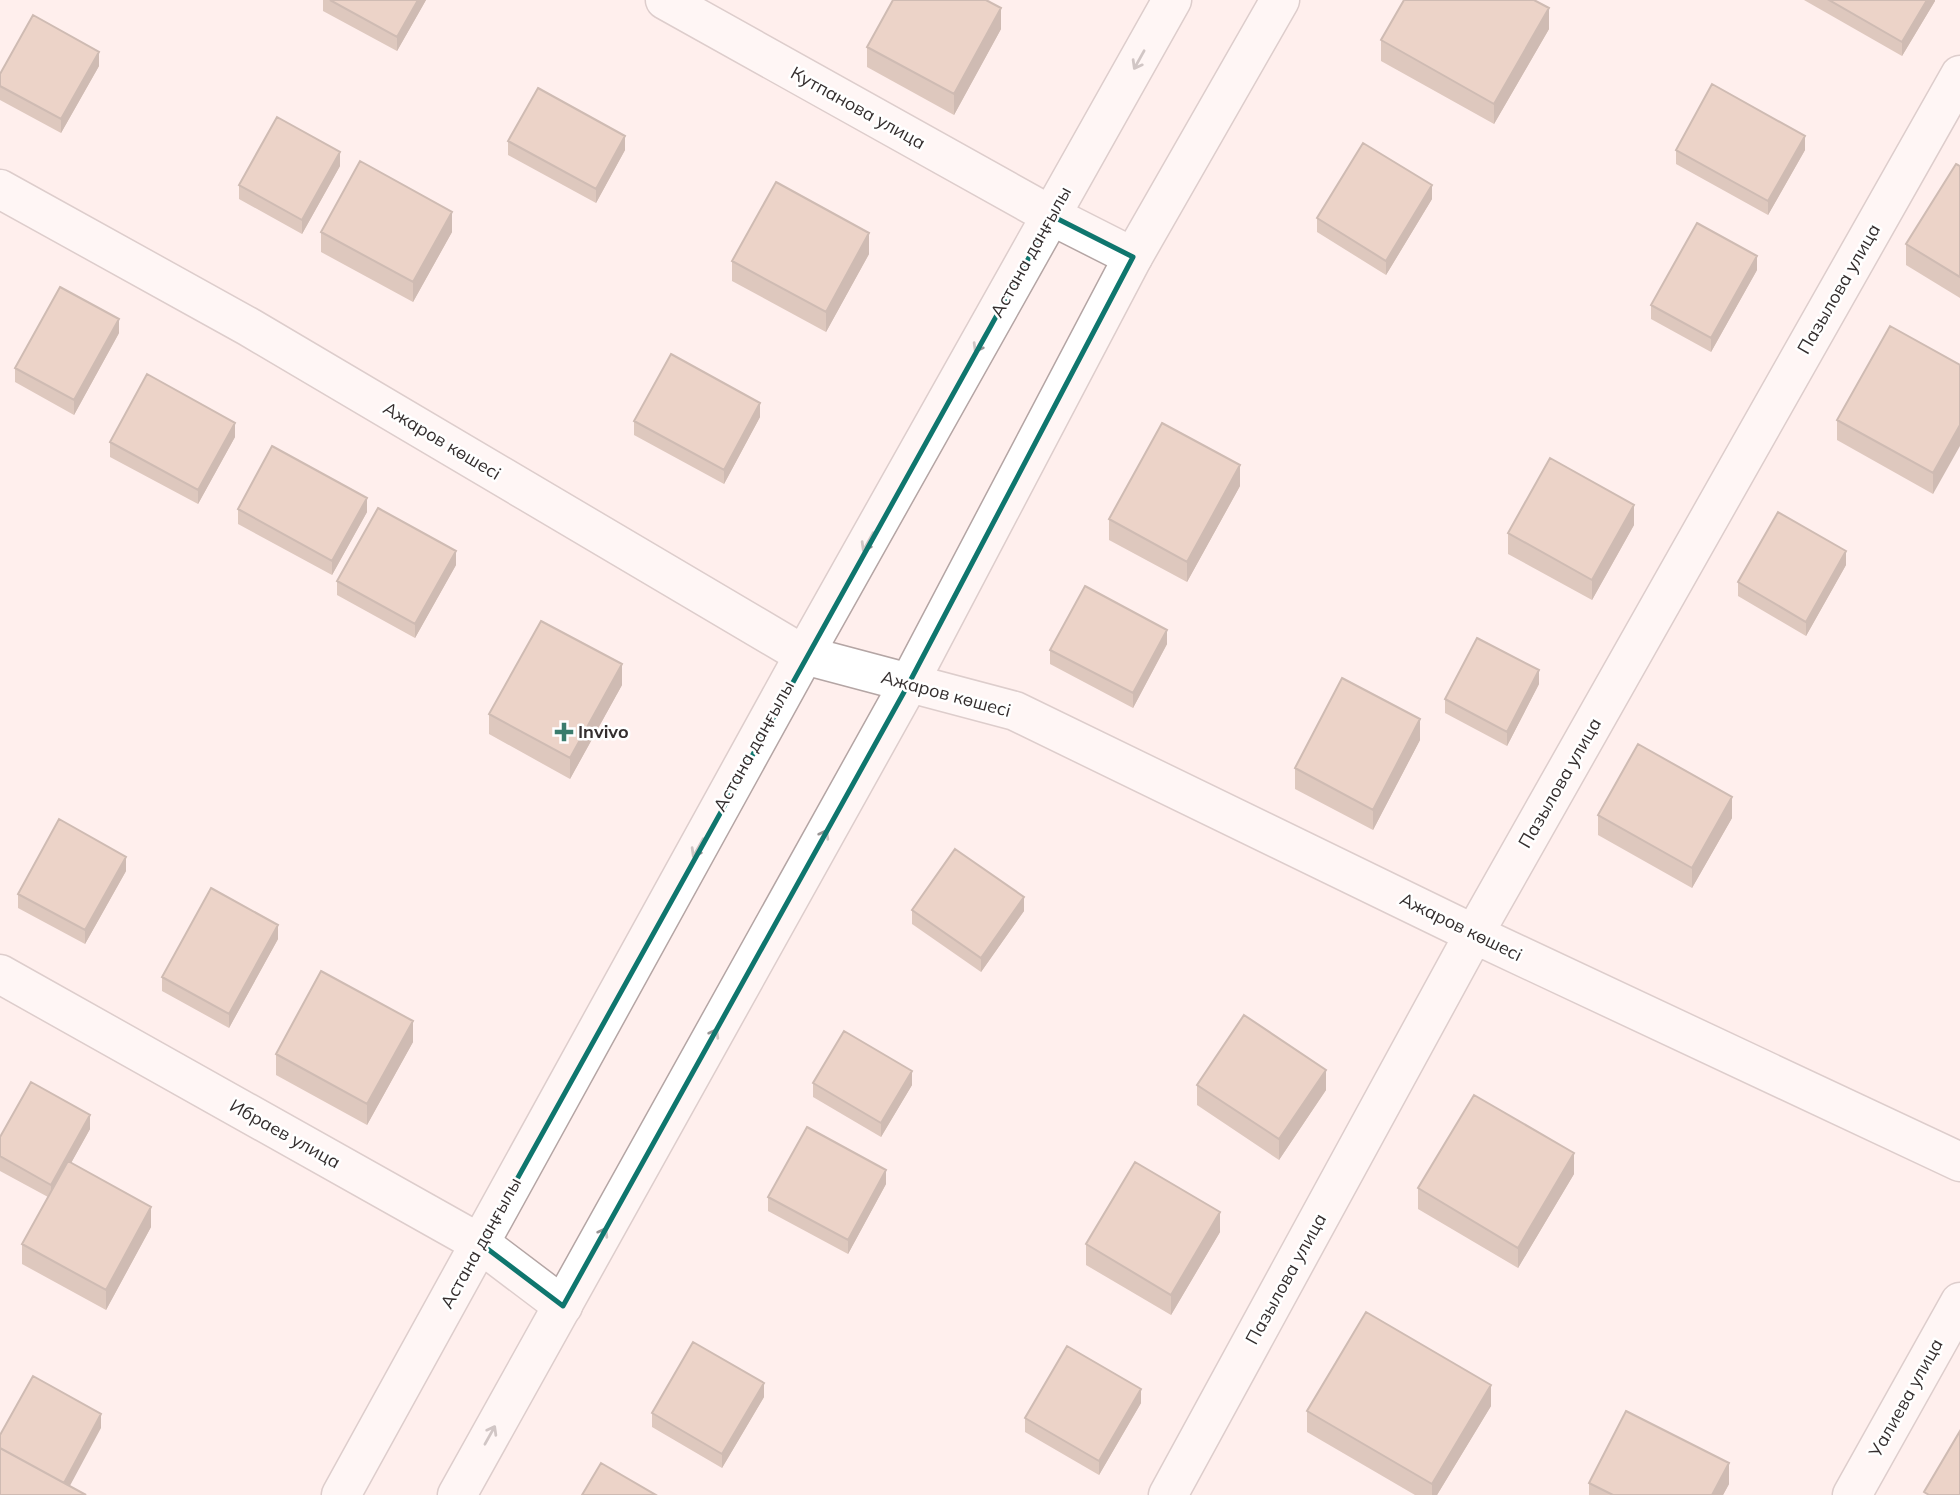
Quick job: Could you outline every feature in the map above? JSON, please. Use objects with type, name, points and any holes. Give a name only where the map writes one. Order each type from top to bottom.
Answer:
[{"type":"street","name":"Кутпанова улица","points":[[665,0],[1052,216],[1133,257]]},
{"type":"street","name":"Астана даңғылы","points":[[341,1495],[804,655],[1172,0]]},
{"type":"street","points":[[457,1495],[908,685],[1133,257],[1280,0]]},
{"type":"street","name":"Пазылова улица","points":[[1168,1495],[1474,934],[1960,75]]},
{"type":"street","name":"Ажаров көшесі","points":[[0,189],[248,327],[804,655],[908,685],[1015,711],[1474,934],[1960,1161]]},
{"type":"street","name":"Ибраев улица","points":[[0,974],[481,1244],[563,1306]]},
{"type":"street","name":"Уалиева улица","points":[[1852,1495],[1960,1302]]},
{"type":"highlighted area","points":[[1052,216],[1133,257],[908,685],[563,1306],[481,1244]]},
{"type":"building","points":[[330,0],[418,0],[397,37]]},
{"type":"building","points":[[893,0],[986,0],[1001,8],[954,94],[867,47]]},
{"type":"building","points":[[1404,0],[1534,0],[1549,8],[1494,104],[1381,40]]},
{"type":"building","points":[[1829,0],[1927,0],[1902,42]]},
{"type":"building","points":[[33,15],[99,52],[61,119],[0,86],[0,74]]},
{"type":"building","points":[[1712,84],[1805,136],[1768,201],[1676,150]]},
{"type":"building","points":[[538,88],[625,136],[596,189],[508,141]]},
{"type":"building","points":[[277,117],[340,152],[302,220],[239,185]]},
{"type":"building","points":[[1363,143],[1432,185],[1386,261],[1317,218]]},
{"type":"building","points":[[360,161],[452,212],[413,282],[321,232]]},
{"type":"building","points":[[1956,164],[1960,166],[1960,277],[1906,244]]},
{"type":"building","points":[[776,182],[869,233],[826,312],[732,261]]},
{"type":"building","points":[[1697,223],[1757,256],[1711,338],[1651,305]]},
{"type":"building","points":[[60,287],[119,319],[74,400],[15,368]]},
{"type":"building","points":[[1890,326],[1960,365],[1960,425],[1933,473],[1837,420]]},
{"type":"building","points":[[671,354],[760,403],[724,470],[634,421]]},
{"type":"building","points":[[147,374],[235,423],[198,490],[110,442]]},
{"type":"building","points":[[1162,423],[1240,465],[1187,562],[1109,519]]},
{"type":"building","points":[[272,446],[367,498],[332,561],[238,509]]},
{"type":"building","points":[[1550,458],[1634,505],[1592,580],[1508,533]]},
{"type":"building","points":[[378,508],[456,551],[415,624],[337,581]]},
{"type":"building","points":[[1778,512],[1846,551],[1806,622],[1738,582]]},
{"type":"building","points":[[1085,586],[1167,630],[1133,693],[1050,650]]},
{"type":"building","points":[[541,621],[622,664],[570,758],[489,714]]},
{"type":"building","points":[[1477,638],[1539,670],[1507,732],[1445,699]]},
{"type":"building","points":[[1342,678],[1420,719],[1373,810],[1295,768]]},
{"type":"building","points":[[1638,744],[1732,797],[1692,868],[1598,815]]},
{"type":"building","points":[[59,819],[126,857],[85,930],[18,894]]},
{"type":"building","points":[[955,849],[1024,897],[981,958],[912,910]]},
{"type":"building","points":[[211,888],[278,925],[229,1014],[162,977]]},
{"type":"building","points":[[321,971],[413,1021],[367,1104],[276,1054]]},
{"type":"building","points":[[1244,1015],[1326,1070],[1279,1139],[1197,1085]]},
{"type":"building","points":[[844,1031],[912,1071],[881,1123],[813,1083]]},
{"type":"building","points":[[31,1082],[90,1115],[51,1185],[0,1156],[0,1137]]},
{"type":"building","points":[[1474,1095],[1574,1153],[1518,1248],[1418,1188]]},
{"type":"building","points":[[807,1127],[886,1170],[848,1240],[768,1197]]},
{"type":"building","points":[[68,1161],[151,1207],[106,1290],[22,1244]]},
{"type":"building","points":[[1135,1162],[1220,1212],[1171,1295],[1086,1244]]},
{"type":"building","points":[[1366,1312],[1491,1385],[1432,1484],[1307,1411]]},
{"type":"building","points":[[693,1342],[764,1383],[722,1454],[652,1413]]},
{"type":"building","points":[[1067,1346],[1141,1389],[1099,1461],[1025,1418]]},
{"type":"building","points":[[33,1376],[101,1414],[64,1483],[0,1448],[0,1435]]},
{"type":"building","points":[[1626,1411],[1729,1463],[1712,1495],[1613,1495],[1589,1483]]},
{"type":"building","points":[[1960,1431],[1960,1495],[1929,1495],[1924,1492]]},
{"type":"building","points":[[0,1448],[86,1495],[0,1495]]},
{"type":"building","points":[[601,1463],[656,1495],[582,1495]]},
{"type":"place","name":"Invivo","points":[[564,732]]}]
